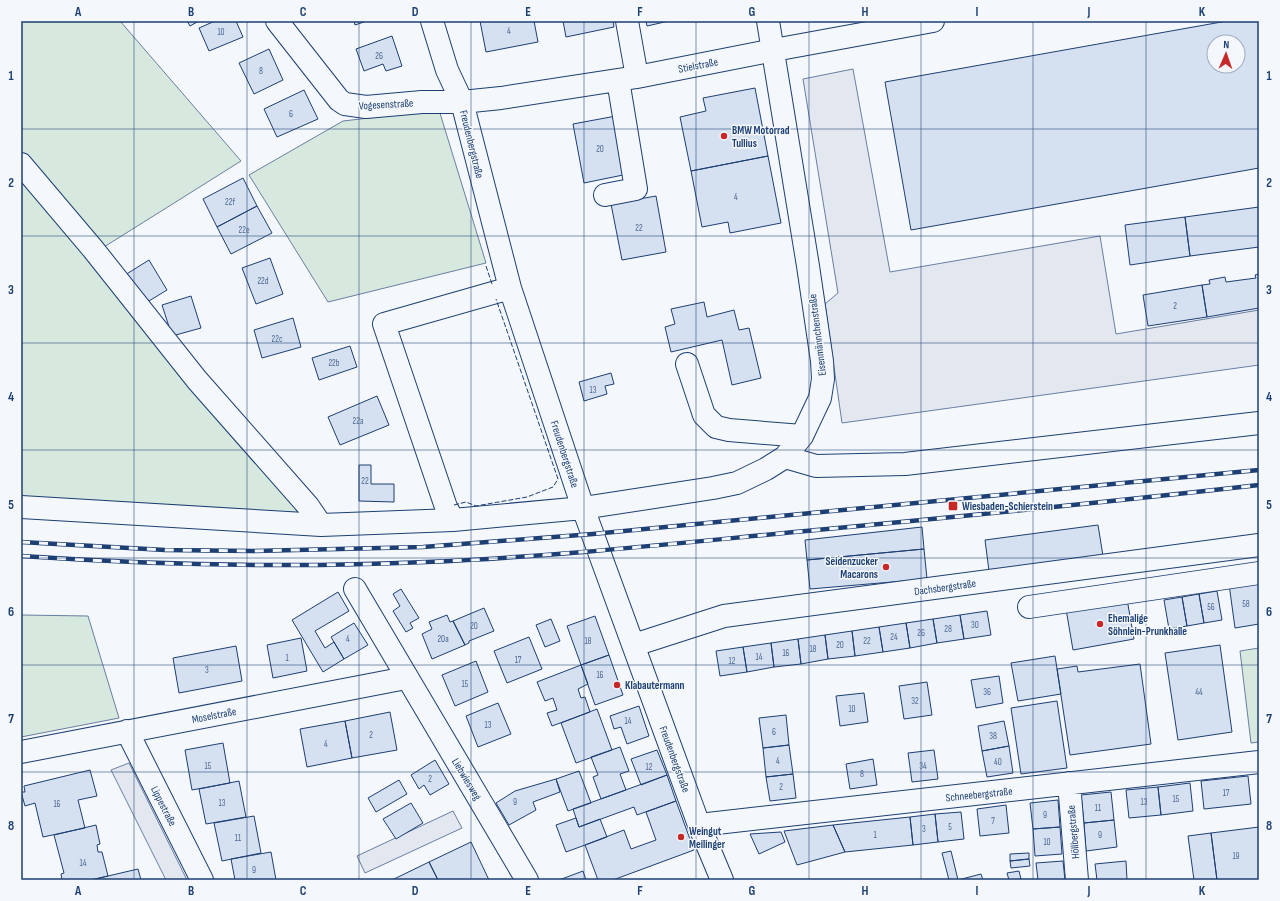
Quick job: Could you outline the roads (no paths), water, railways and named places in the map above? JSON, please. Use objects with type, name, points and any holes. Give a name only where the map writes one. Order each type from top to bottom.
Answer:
[{"type":"street","name":"Vogesenstraße","points":[[276,21],[339,100],[345,104],[366,107],[422,102],[462,102]]},
{"type":"street","name":"Freudenbergstraße","points":[[432,21],[447,70],[462,102],[510,288],[584,508],[699,825],[722,880]]},
{"type":"street","points":[[605,195],[636,189],[628,78],[627,21]]},
{"type":"street","name":"Eisenmännchenstraße","points":[[21,507],[320,525],[453,520],[584,508],[713,488],[737,483],[766,469],[785,457],[802,436],[820,398],[823,379],[822,361],[774,50],[768,21]]},
{"type":"street","name":"Stielstraße","points":[[462,102],[628,78],[933,21]]},
{"type":"street","points":[[21,164],[93,249],[197,380],[308,506],[320,525]]},
{"type":"street","points":[[453,520],[446,507],[384,324],[510,288]]},
{"type":"street","points":[[687,364],[704,415],[716,427],[729,430],[802,436]]},
{"type":"street","points":[[785,457],[816,466],[905,464],[1259,423]]},
{"type":"street","name":"Dachsbergstraße","points":[[634,645],[724,616],[1259,545]]},
{"type":"street","points":[[1029,607],[1259,573]]},
{"type":"street","name":"Liebwiesweg","points":[[355,589],[406,678],[527,880]]},
{"type":"street","name":"Moselstraße","points":[[21,752],[406,678]]},
{"type":"street","name":"Lippestraße","points":[[127,732],[202,880]]},
{"type":"street","name":"Schneebergstraße","points":[[699,825],[1259,762]]},
{"type":"street","name":"Höllbergstraße","points":[[1069,783],[1077,880]]},
{"type":"railway","points":[[21,542],[165,550],[252,551],[423,547],[593,534],[1259,470]]},
{"type":"railway","points":[[21,556],[122,562],[224,565],[325,565],[474,560],[663,545],[1259,485]]},
{"type":"place","name":"BMW Motorrad Tullius","points":[[724,136]]},
{"type":"place","name":"Wiesbaden-Schierstein","points":[[953,506]]},
{"type":"place","name":"Seidenzucker Macarons","points":[[886,567]]},
{"type":"place","name":"Ehemalige Söhnlein-Prunkhalle","points":[[1100,624]]},
{"type":"place","name":"Klabautermann","points":[[617,685]]},
{"type":"place","name":"Weingut Meilinger","points":[[681,837]]}]
